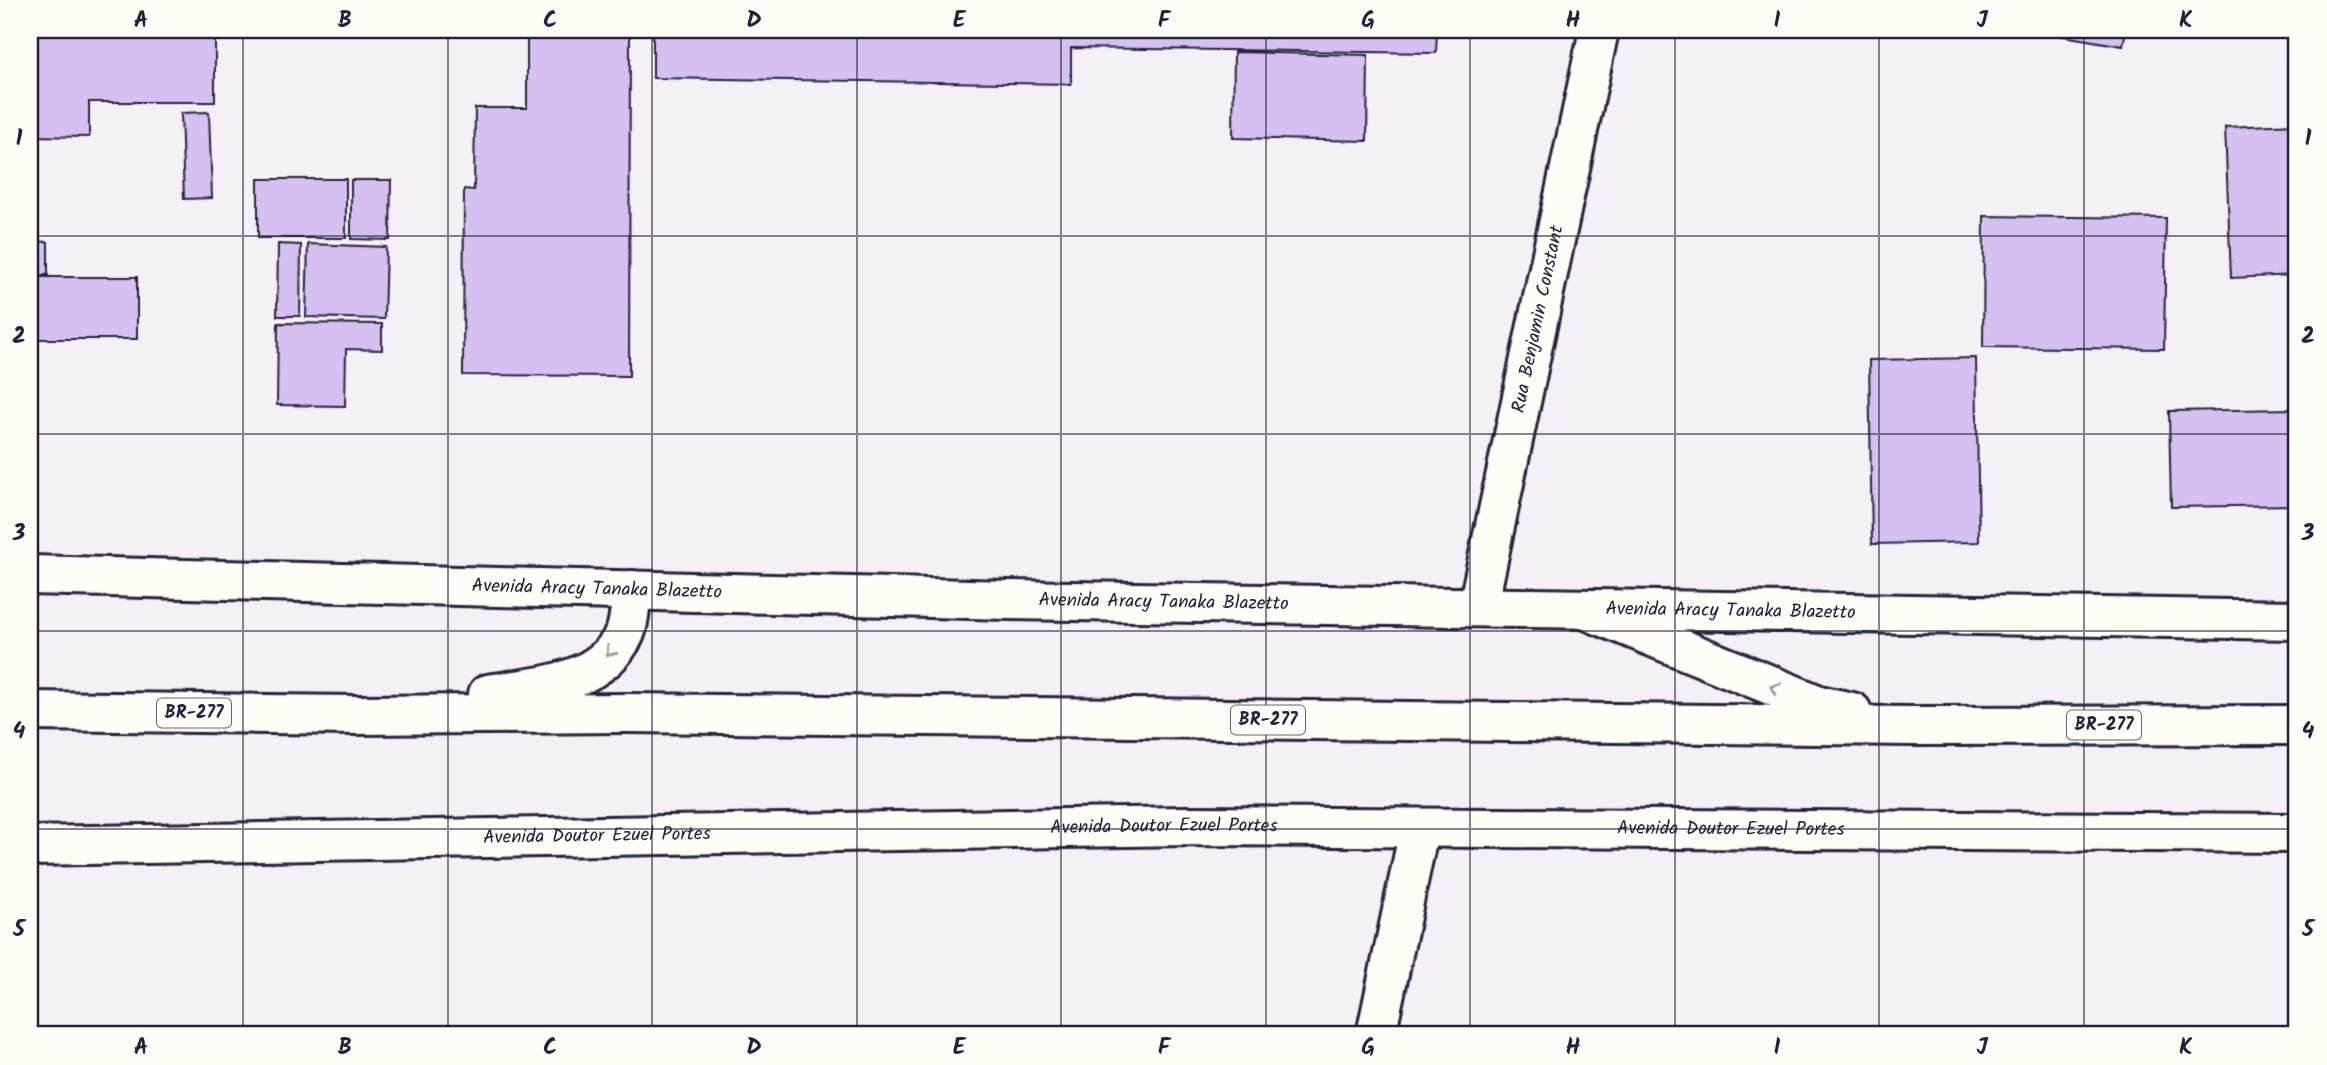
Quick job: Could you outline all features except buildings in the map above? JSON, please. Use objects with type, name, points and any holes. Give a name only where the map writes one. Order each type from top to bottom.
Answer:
[{"type":"main road","name":"Rua Benjamin Constant","points":[[1478,607],[1599,30]]},
{"type":"main road","name":"Avenida Aracy Tanaka Blazetto","points":[[30,575],[1589,611],[2297,620]]},
{"type":"main road","points":[[358,715],[558,683],[590,672],[612,654],[626,631],[632,590]]},
{"type":"main road","points":[[1589,611],[1819,705],[1912,726]]},
{"type":"main road","name":"BR-277","points":[[30,711],[358,715],[625,713],[1912,726],[2297,724]]},
{"type":"main road","name":"Avenida Doutor Ezuel Portes","points":[[30,846],[1186,826],[1419,830],[2297,833]]},
{"type":"main road","points":[[1376,1035],[1419,830]]}]
